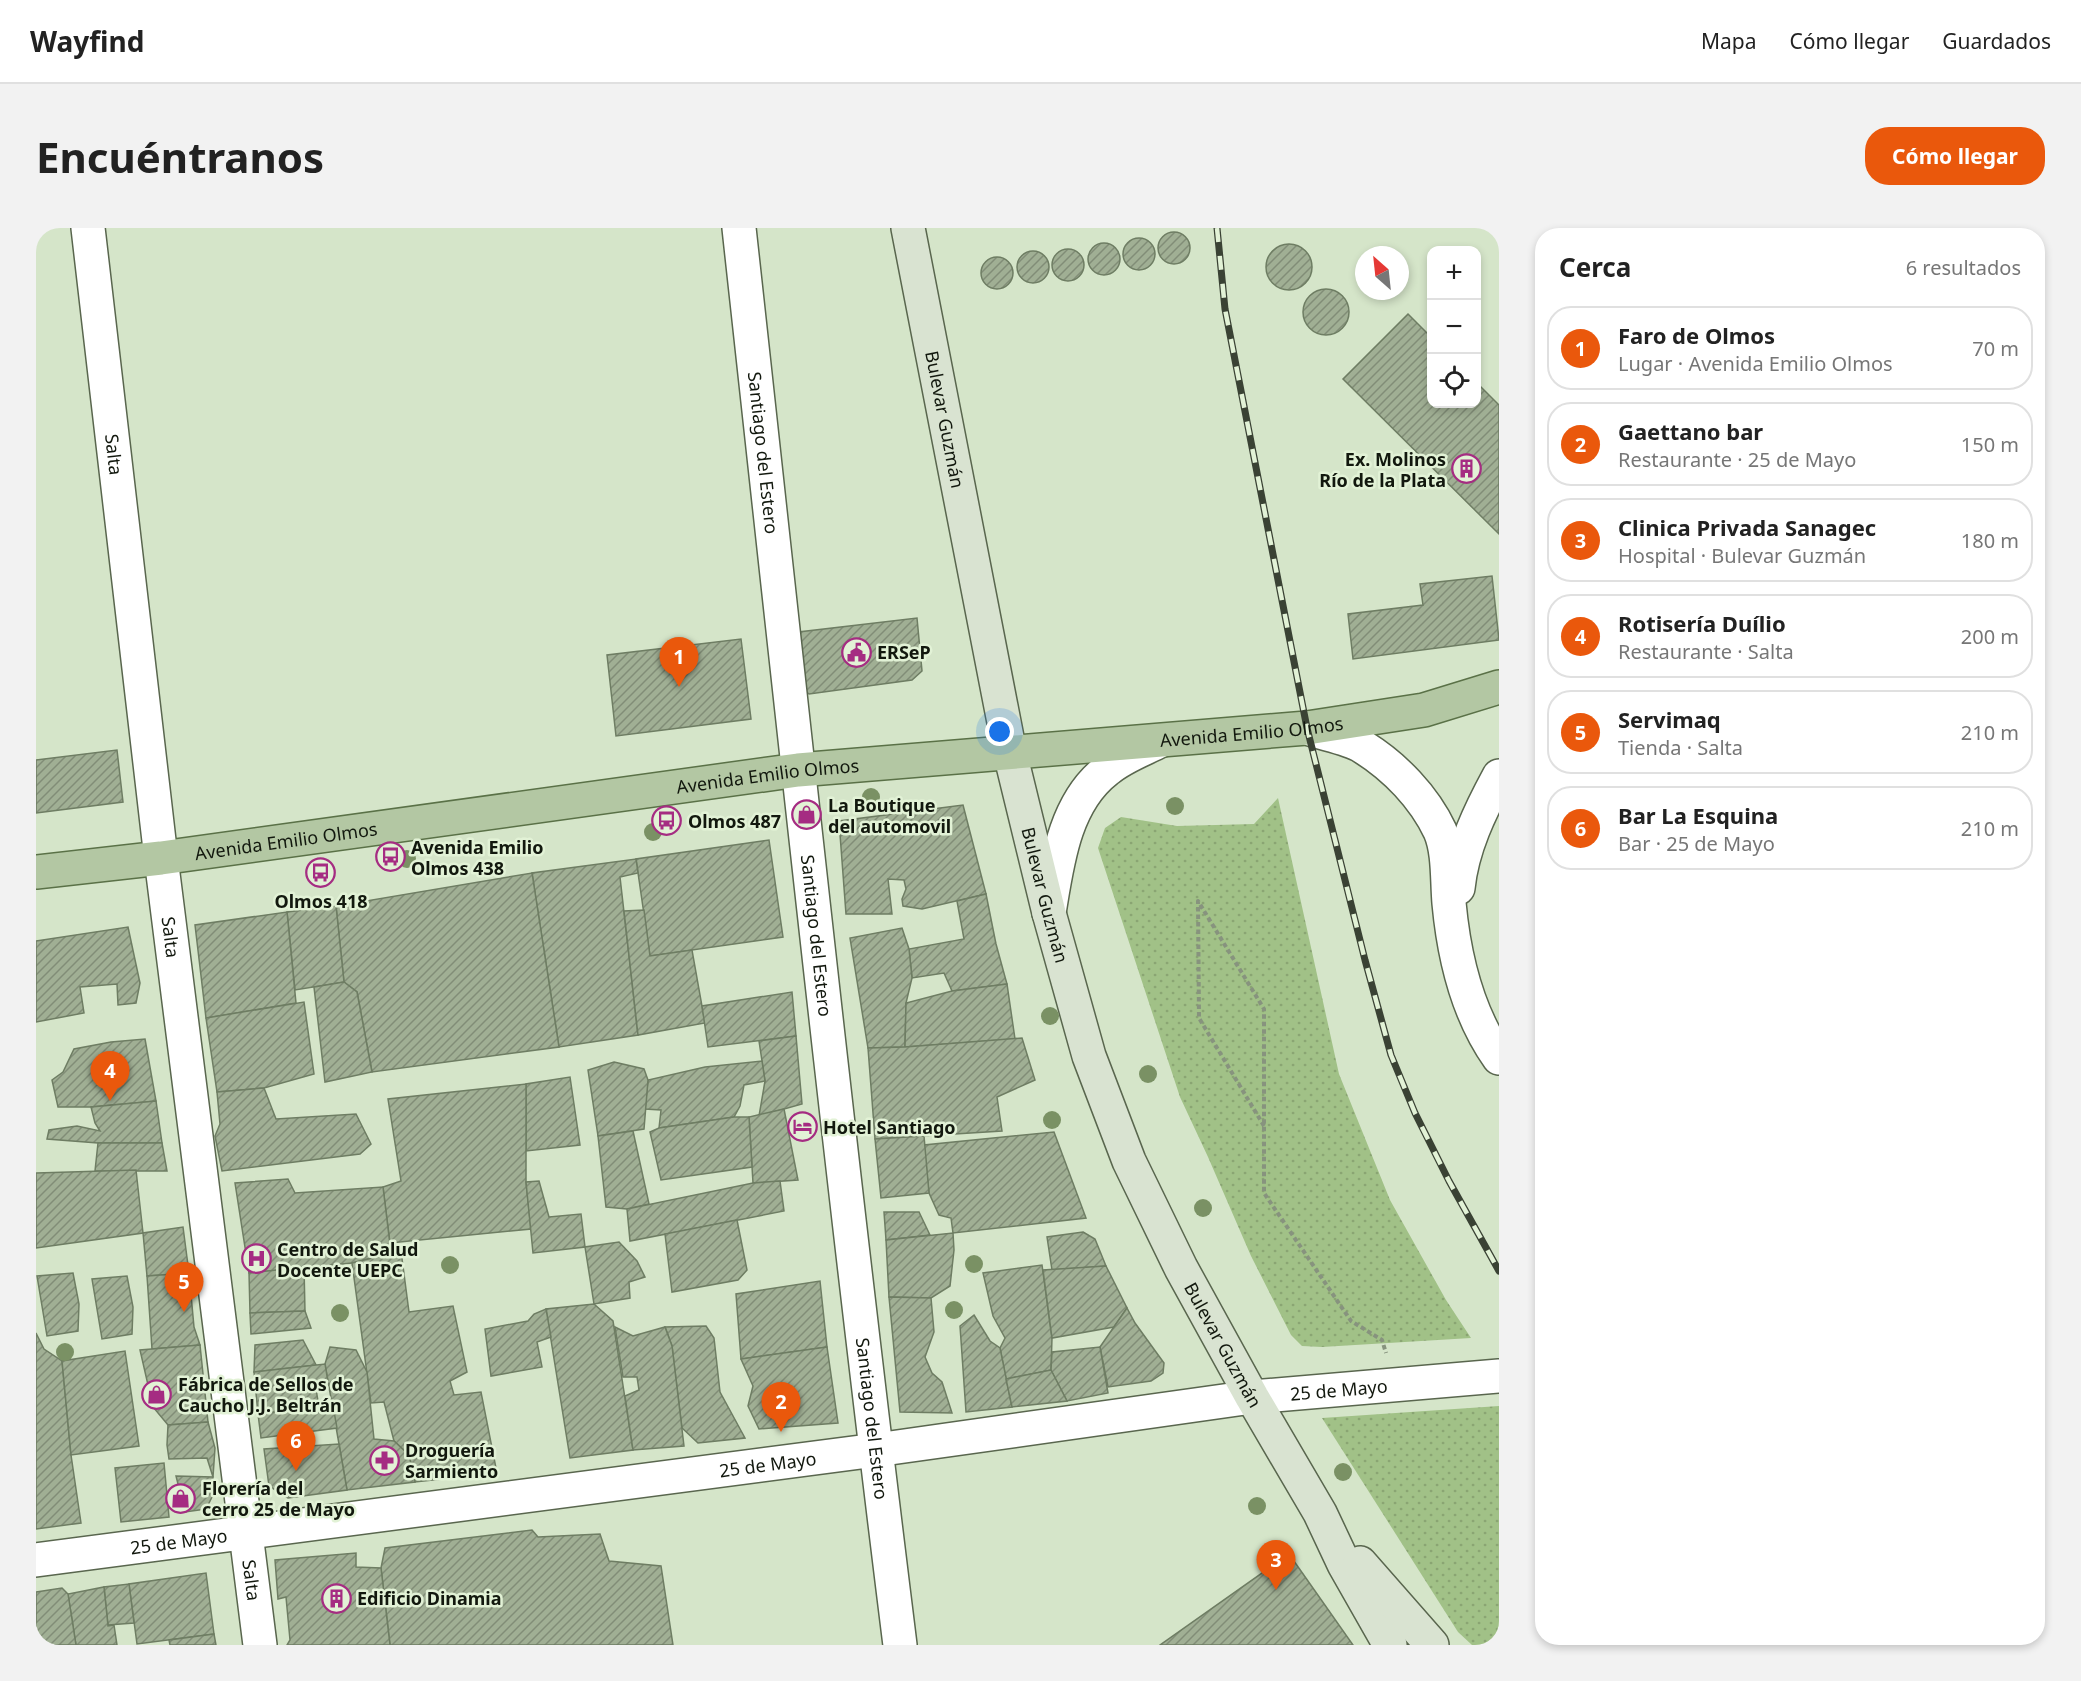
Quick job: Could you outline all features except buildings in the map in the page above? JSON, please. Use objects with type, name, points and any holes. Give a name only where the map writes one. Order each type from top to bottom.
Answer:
[{"type":"main road","name":"Bulevar Guzmán","points":[[908,228],[1010,753],[1049,913],[1089,1056],[1129,1161],[1181,1268],[1252,1397],[1320,1513],[1344,1564],[1390,1645]]},
{"type":"main road","name":"Avenida Emilio Olmos","points":[[36,872],[161,858],[798,770],[1307,728],[1424,710],[1499,687]]},
{"type":"main road","name":"Bulevar Guzmán","points":[[1320,1513],[1362,1567],[1432,1645]]},
{"type":"street","name":"Salta","points":[[88,228],[161,858],[260,1645]]},
{"type":"street","name":"Santiago del Estero","points":[[739,228],[798,770],[900,1645]]},
{"type":"street","points":[[1307,728],[1362,746],[1419,796],[1440,831],[1445,846],[1455,944],[1465,987],[1475,1016],[1499,1058]]},
{"type":"street","points":[[1049,913],[1064,840],[1078,805],[1096,779],[1108,768],[1160,741]]},
{"type":"street","points":[[1455,944],[1458,881],[1464,854],[1481,809],[1499,776]]},
{"type":"street","name":"25 de Mayo","points":[[36,1560],[876,1450],[1252,1397],[1499,1376]]},
{"type":"path","points":[[1264,1126],[1199,1018],[1198,901],[1264,1009],[1264,1126],[1263,1193],[1351,1321],[1382,1340],[1397,1385]]},
{"type":"green space","points":[[1278,798],[1339,1074],[1390,1200],[1446,1300],[1471,1338],[1322,1347],[1302,1346],[1291,1335],[1251,1256],[1180,1097],[1098,848],[1105,828],[1121,817],[1177,826],[1254,824]]},
{"type":"green space","points":[[1499,1406],[1499,1645],[1472,1645],[1458,1632],[1322,1418]]},
{"type":"railway","points":[[1217,228],[1225,309],[1307,728],[1365,960],[1391,1055],[1415,1113],[1449,1181],[1499,1271]]},
{"type":"place","name":"Ex. Molinos Río de la Plata","points":[[1467,469]]},
{"type":"place","name":"ERSeP","points":[[856,652]]},
{"type":"place","name":"Faro de Olmos","points":[[679,687]]},
{"type":"place","name":"La Boutique del automovil","points":[[807,815]]},
{"type":"place","name":"Olmos 487","points":[[667,821]]},
{"type":"place","name":"Avenida Emilio Olmos 438","points":[[390,857]]},
{"type":"place","name":"Olmos 418","points":[[321,872]]},
{"type":"place","name":"Rotisería Duílio","points":[[110,1101]]},
{"type":"place","name":"Hotel Santiago","points":[[802,1127]]},
{"type":"place","name":"Centro de Salud Docente UEPC","points":[[256,1259]]},
{"type":"place","name":"Servimaq","points":[[184,1312]]},
{"type":"place","name":"Fábrica de Sellos de Caucho J.J. Beltrán","points":[[157,1394]]},
{"type":"place","name":"Gaettano bar","points":[[781,1432]]},
{"type":"place","name":"Droguería Sarmiento","points":[[384,1460]]},
{"type":"place","name":"Bar La Esquina","points":[[296,1471]]},
{"type":"place","name":"Florería del cerro 25 de Mayo","points":[[181,1498]]},
{"type":"place","name":"Clinica Privada Sanagec","points":[[1276,1590]]},
{"type":"place","name":"Edificio Dinamia","points":[[336,1598]]}]
